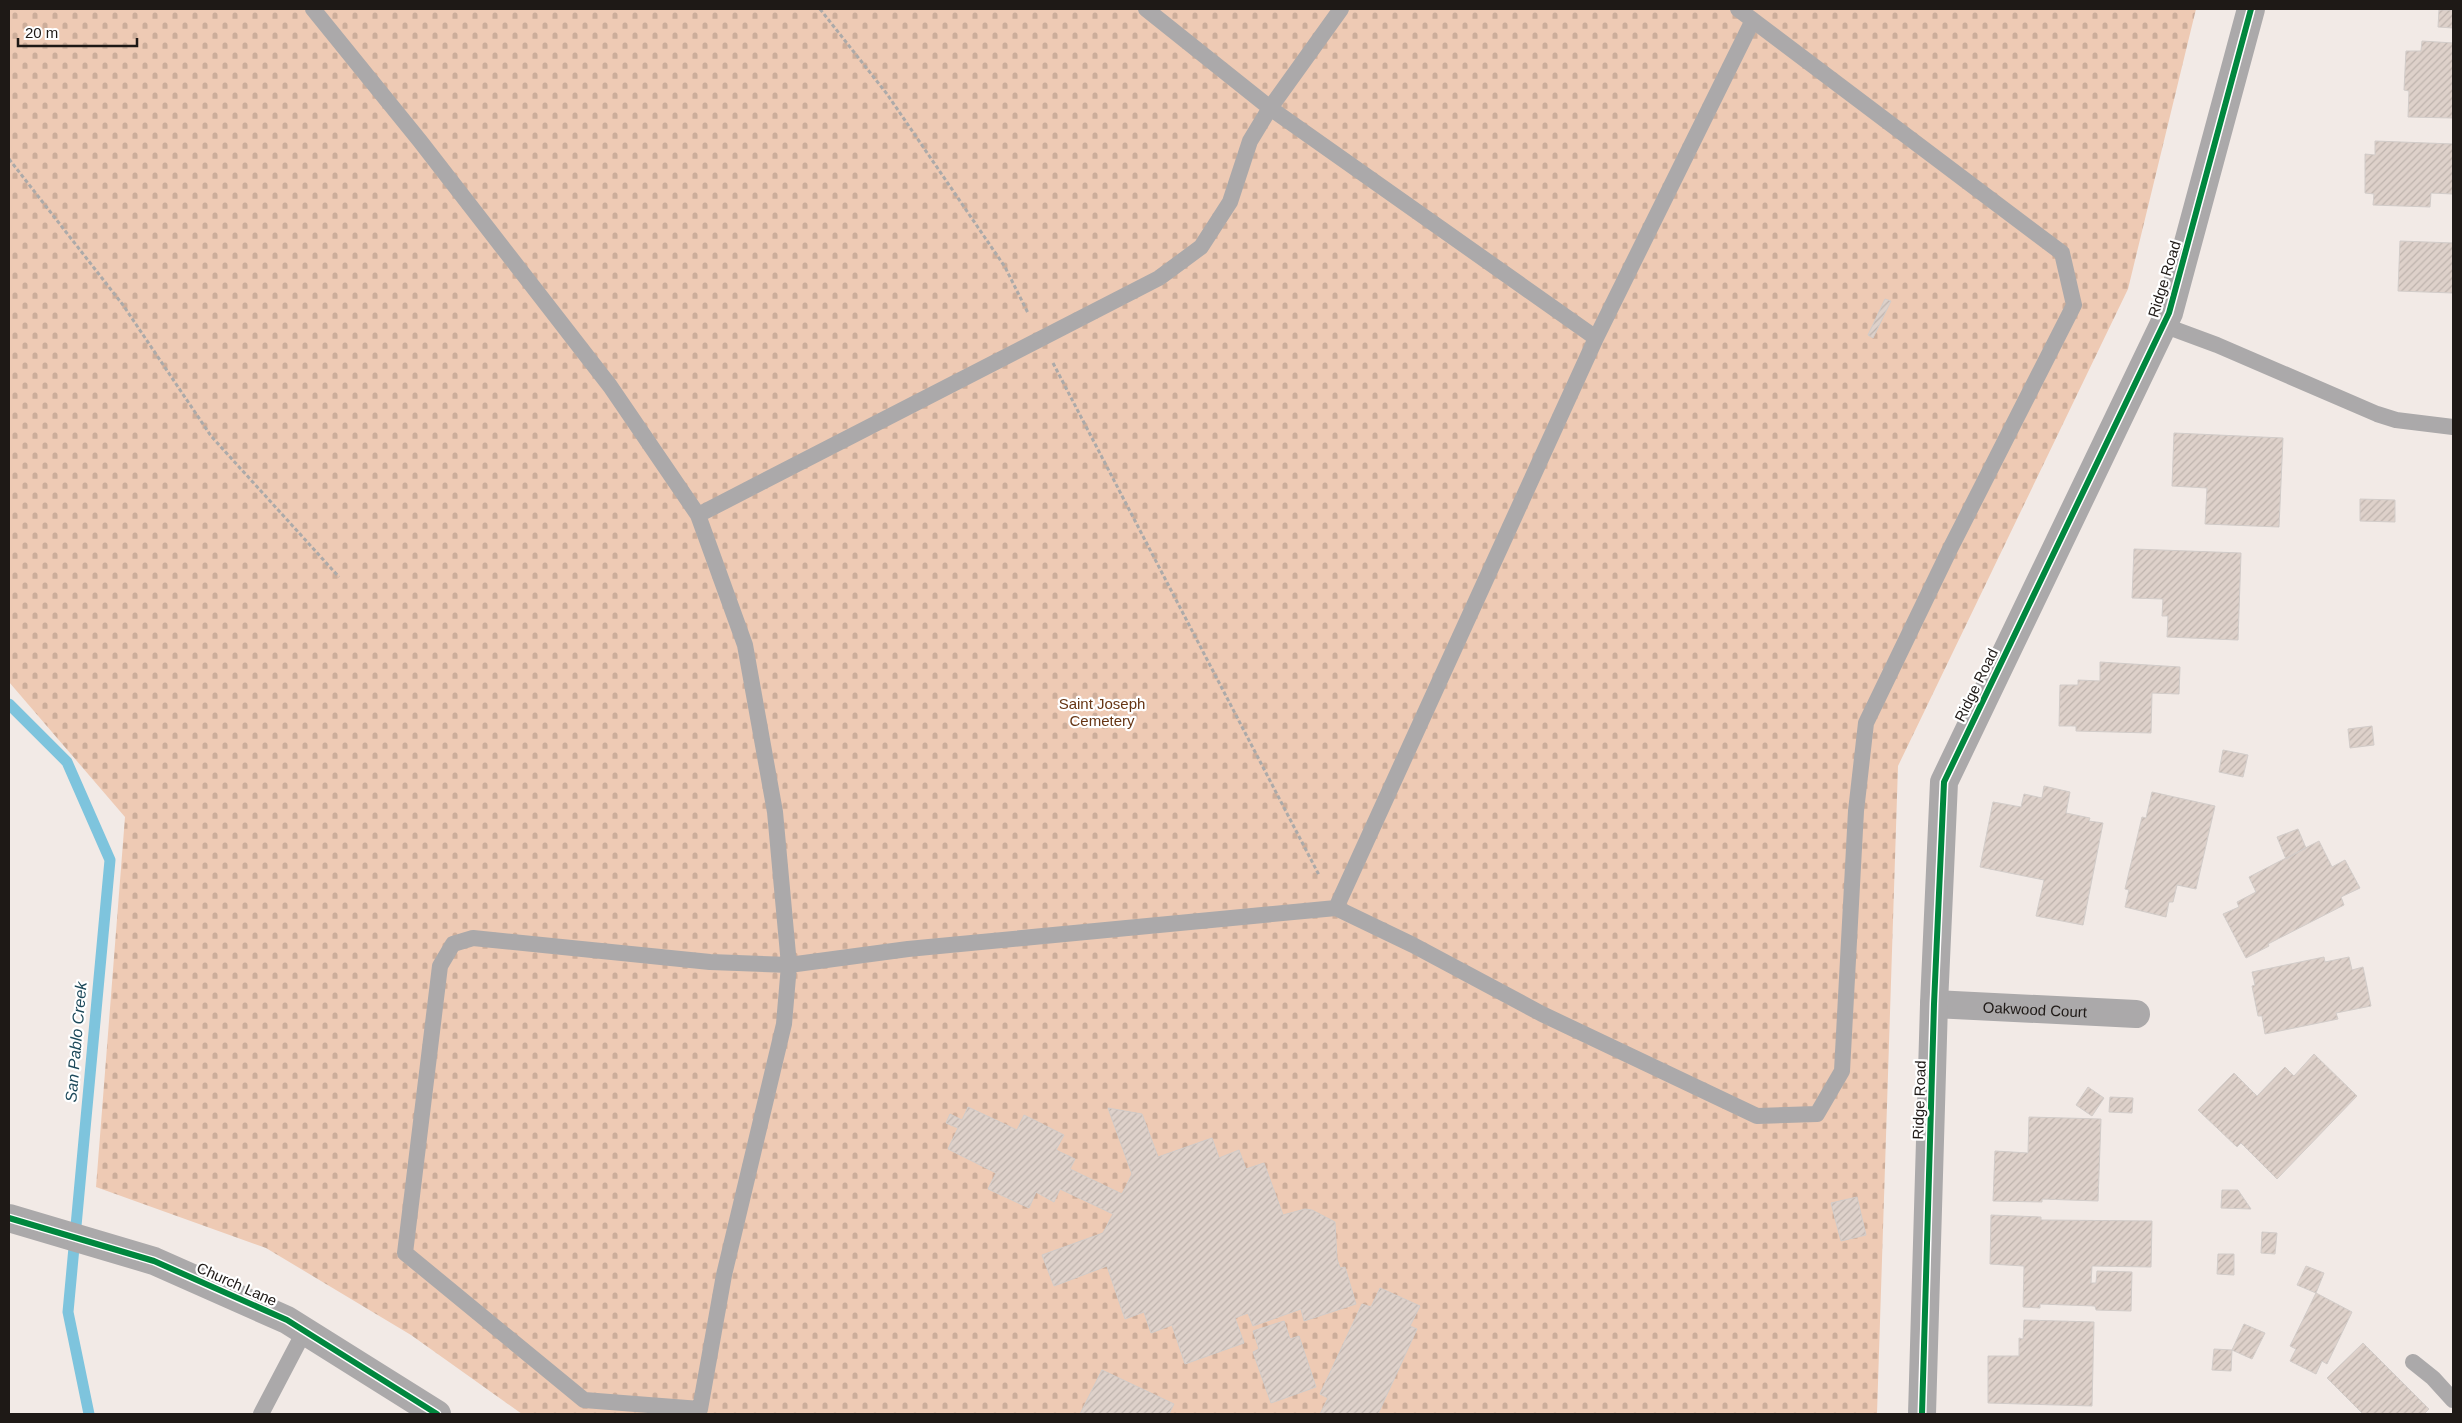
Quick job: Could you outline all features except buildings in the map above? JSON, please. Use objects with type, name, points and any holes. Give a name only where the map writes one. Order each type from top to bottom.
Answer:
[{"type":"street","name":"Ridge Road","points":[[1922,1414],[1934,1004],[1944,782],[2169,313],[2251,9]]},
{"type":"street","name":"Oakwood Court","points":[[1934,1004],[2136,1014]]},
{"type":"street","name":"Church Lane","points":[[16,1220],[154,1261],[287,1320],[437,1414]]},
{"type":"lane","points":[[313,9],[420,141],[610,386],[698,515],[745,645],[775,812],[789,965],[784,1024],[724,1275],[700,1412],[584,1400],[405,1253],[440,966],[453,944],[473,938],[710,962],[789,965],[908,949],[1336,908],[1542,1014],[1757,1116],[1817,1114],[1842,1071],[1856,811],[1866,723],[1950,549],[2074,305],[2062,253],[1738,9]]},
{"type":"lane","points":[[1146,9],[1270,108],[1596,338]]},
{"type":"lane","points":[[698,515],[1159,278],[1201,247],[1230,202],[1250,141],[1270,108],[1342,9]]},
{"type":"lane","points":[[1336,908],[1596,338],[1753,20]]},
{"type":"lane","points":[[2163,325],[2217,345],[2377,414],[2396,420],[2453,427]]},
{"type":"lane","points":[[261,1414],[305,1330]]},
{"type":"lane","points":[[2413,1362],[2433,1378],[2453,1400]]},
{"type":"path","points":[[820,9],[887,94],[1005,268],[1336,908]]},
{"type":"path","points":[[9,159],[123,304],[211,436],[339,577]]},
{"type":"green space","name":"Saint Joseph Cemetery","points":[[9,9],[2196,9],[2128,289],[1898,766],[1877,1414],[522,1414],[411,1335],[266,1248],[96,1187],[125,817],[9,682]]},
{"type":"waterway","name":"San Pablo Creek","points":[[9,704],[67,762],[110,860],[68,1312],[89,1414]]},
{"type":"cycle path","points":[[1922,1414],[1934,1004],[1944,782],[2169,313],[2251,9]]},
{"type":"cycle path","points":[[9,1218],[154,1261],[287,1320],[437,1414]]}]
